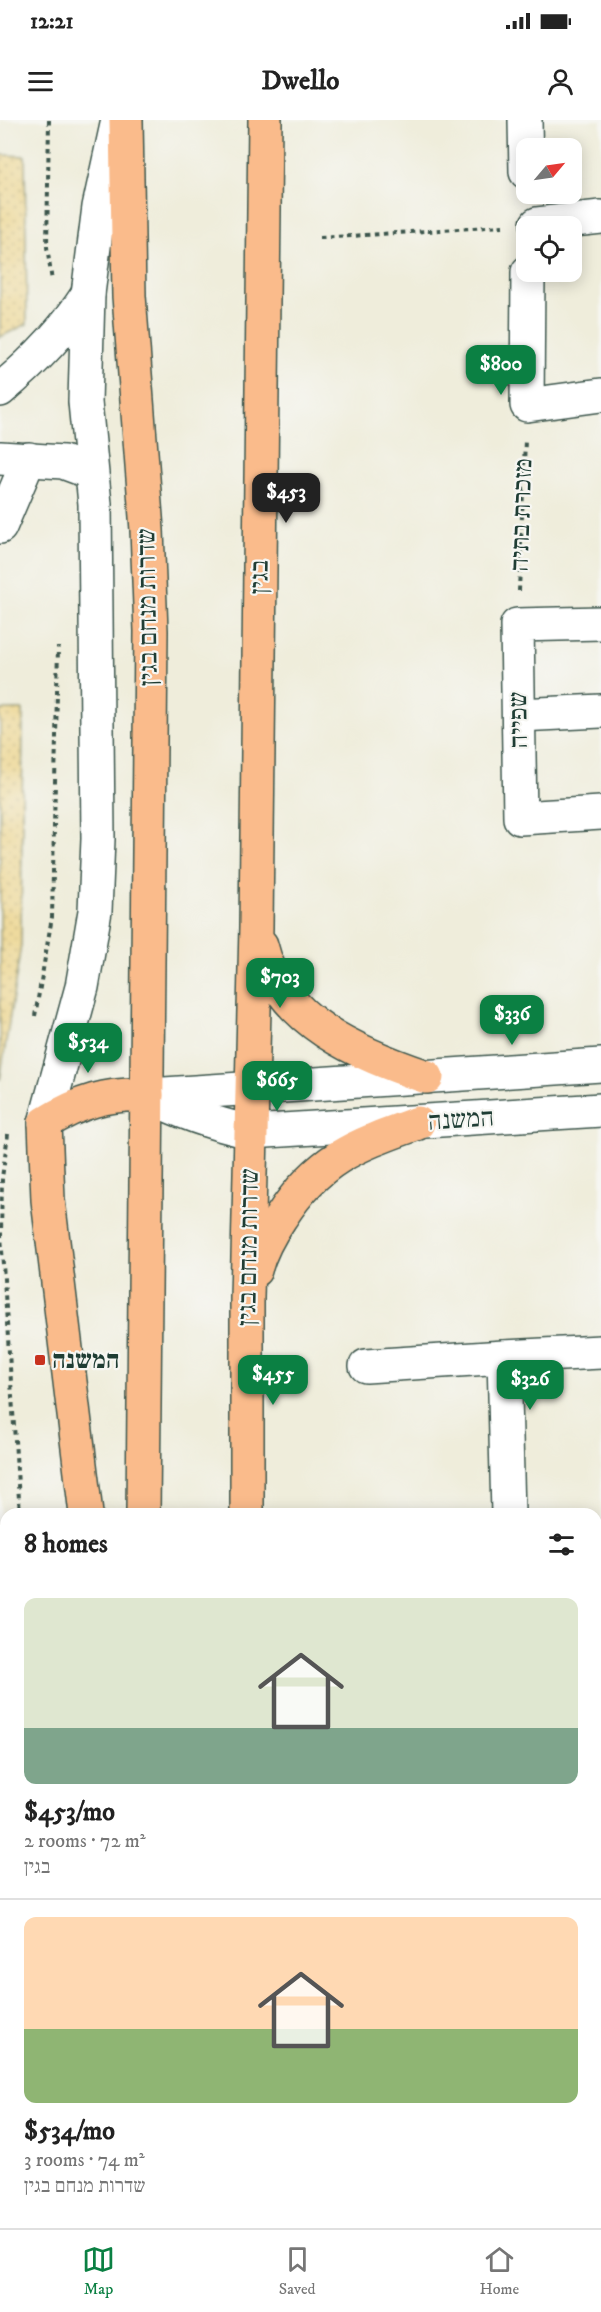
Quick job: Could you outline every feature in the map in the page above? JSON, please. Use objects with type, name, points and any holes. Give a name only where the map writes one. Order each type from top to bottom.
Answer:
[{"type":"main road","name":"שדרות מנחם בגין","points":[[126,120],[129,296],[147,530],[151,631],[143,1508]]},
{"type":"main road","name":"בגין","points":[[256,927],[265,120]]},
{"type":"main road","name":"שדרות מנחם בגין","points":[[247,1508],[248,1298],[256,927]]},
{"type":"main road","points":[[256,927],[263,955],[274,983],[298,1010],[313,1023],[368,1055],[427,1077]]},
{"type":"main road","points":[[85,1508],[48,1200],[45,1123],[91,1100],[112,1095],[147,1095]]},
{"type":"main road","points":[[248,1298],[257,1262],[272,1231],[311,1177],[351,1150],[418,1123]]},
{"type":"street","points":[[45,1123],[82,987],[94,911],[98,839],[95,528],[85,402],[88,294],[99,207],[118,120]]},
{"type":"street","points":[[525,120],[525,138]]},
{"type":"street","points":[[534,215],[601,217]]},
{"type":"street","points":[[528,282],[527,405],[601,395]]},
{"type":"street","points":[[0,390],[42,352],[76,313],[88,294]]},
{"type":"street","points":[[0,527],[15,459],[63,462],[90,472]]},
{"type":"street","points":[[517,625],[601,623]]},
{"type":"street","name":"שפייה","points":[[517,625],[520,818],[601,813]]},
{"type":"street","points":[[519,715],[601,711]]},
{"type":"street","name":"המשנה","points":[[253,1089],[601,1065]]},
{"type":"street","points":[[147,1095],[253,1089]]},
{"type":"street","name":"המשנה","points":[[147,1095],[182,1113],[216,1125],[251,1132],[601,1110]]},
{"type":"street","points":[[366,1366],[601,1352]]},
{"type":"street","points":[[504,1357],[508,1508]]},
{"type":"path","points":[[47,248],[49,120]]},
{"type":"path","points":[[320,238],[534,215]]},
{"type":"path","name":"מזכרת בתיה","points":[[517,625],[527,405]]},
{"type":"sand","points":[[0,155],[25,156],[27,324],[0,337]]},
{"type":"sand","points":[[0,710],[23,710],[21,945],[0,1080]]},
{"type":"place","name":"המשנה","points":[[40,1360]]}]
